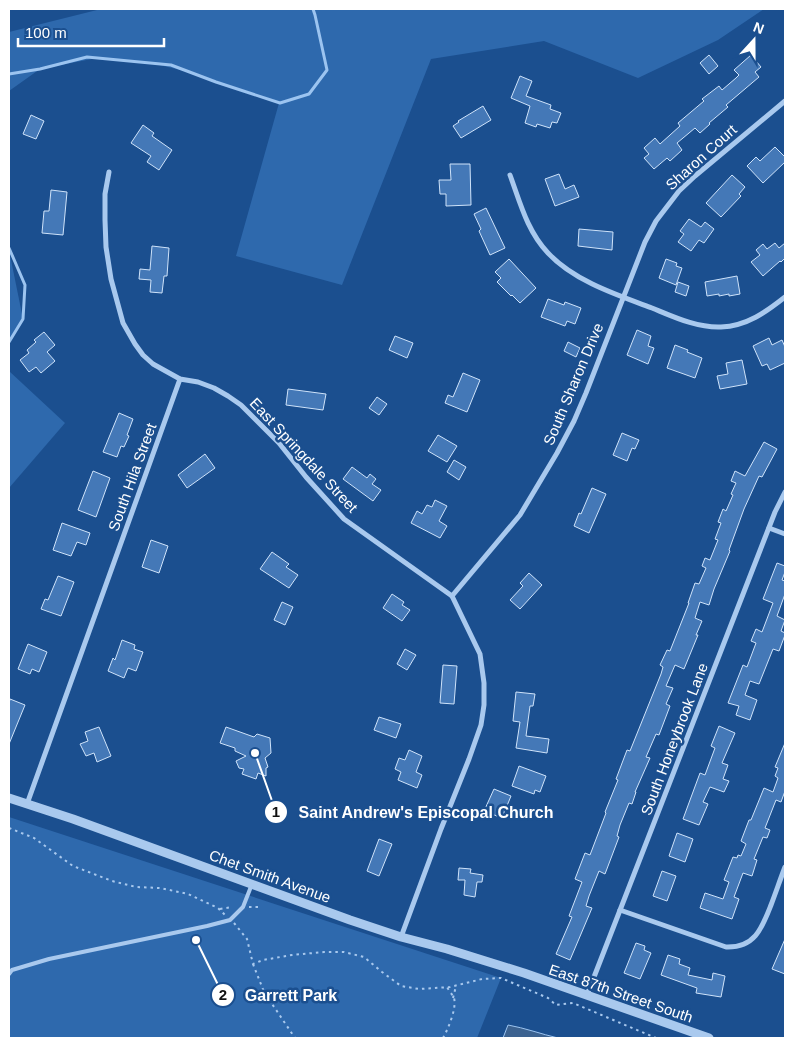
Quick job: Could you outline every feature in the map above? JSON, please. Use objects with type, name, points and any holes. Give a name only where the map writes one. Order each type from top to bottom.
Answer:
[{"type":"street","name":"Sharon Court","points":[[623,297],[645,242],[656,221],[671,200],[695,176],[785,100]]},
{"type":"street","points":[[109,172],[105,194],[106,247],[111,279],[123,323],[143,355],[158,367],[180,379]]},
{"type":"street","points":[[510,175],[527,223],[547,253],[569,271],[595,285],[699,326],[722,327],[744,323],[769,310],[785,297]]},
{"type":"street","name":"South Sharon Drive","points":[[452,596],[520,515],[557,453],[574,421],[623,297]]},
{"type":"street","name":"East Springdale Street","points":[[180,379],[198,382],[214,388],[241,405],[279,443],[306,477],[344,519],[452,596]]},
{"type":"street","name":"South Hila Street","points":[[27,804],[180,379]]},
{"type":"street","name":"South Honeybrook Lane","points":[[587,995],[775,512],[785,492]]},
{"type":"street","points":[[769,528],[785,534]]},
{"type":"street","points":[[401,937],[441,828],[469,759],[481,725],[483,713],[484,683],[480,654],[452,596]]},
{"type":"street","name":"Chet Smith Avenue","points":[[9,798],[73,819],[341,917],[401,937],[447,948],[524,973]]},
{"type":"street","points":[[620,910],[726,947],[736,946],[751,940],[759,932],[785,867]]},
{"type":"street","name":"East 87th Street South","points":[[524,973],[709,1038]]},
{"type":"lane","points":[[9,974],[12,970],[49,959],[230,920],[243,907],[252,884]]},
{"type":"path","points":[[9,828],[34,838],[73,866],[112,881],[136,887],[160,888],[188,894],[218,908],[247,939],[253,964],[264,992],[295,1038]]},
{"type":"path","points":[[253,964],[263,960],[292,955],[344,952],[364,957],[401,986],[419,989],[456,986],[482,979],[501,978],[548,998],[556,1004],[573,1003],[656,1038]]},
{"type":"path","points":[[443,1038],[454,1009],[453,998],[456,986]]},
{"type":"path","points":[[447,987],[453,998]]},
{"type":"shaded area","points":[[101,9],[764,9],[718,40],[638,78],[544,41],[431,59],[342,285],[236,256],[279,103],[193,73],[147,62],[97,58],[40,69],[9,91],[9,32]]},
{"type":"shaded area","points":[[9,250],[23,319],[9,342]]},
{"type":"shaded area","points":[[9,371],[65,423],[9,488]]},
{"type":"shaded area","points":[[9,817],[501,978],[477,1038],[9,1038]]},
{"type":"shaded area","points":[[508,1025],[521,1028],[558,1038],[503,1038]]},
{"type":"building","points":[[709,55],[718,66],[709,74],[700,63]]},
{"type":"building","points":[[751,55],[761,67],[755,72],[759,77],[726,105],[728,107],[700,133],[695,128],[677,143],[682,150],[670,161],[667,158],[654,169],[644,158],[649,154],[644,148],[655,138],[660,144],[680,126],[678,123],[704,101],[702,99],[719,86],[722,90],[736,78],[739,75],[734,70]]},
{"type":"building","points":[[520,76],[532,81],[526,96],[551,105],[550,109],[561,113],[557,123],[552,122],[550,128],[537,124],[536,127],[525,123],[530,106],[511,98]]},
{"type":"building","points":[[483,106],[491,120],[461,138],[453,126]]},
{"type":"building","points":[[31,115],[44,121],[36,139],[23,134]]},
{"type":"building","points":[[143,125],[154,133],[152,136],[172,150],[159,170],[147,162],[151,156],[131,143]]},
{"type":"building","points":[[775,147],[785,157],[785,162],[763,183],[747,166],[756,157],[760,161]]},
{"type":"building","points":[[450,164],[470,164],[471,205],[446,206],[446,194],[440,194],[439,180],[451,180]]},
{"type":"building","points":[[559,174],[565,189],[574,185],[579,197],[555,206],[545,179]]},
{"type":"building","points":[[732,175],[745,187],[739,194],[741,196],[721,217],[706,203]]},
{"type":"building","points":[[51,190],[67,192],[63,235],[42,233],[44,211],[49,211]]},
{"type":"building","points":[[486,208],[505,248],[490,255],[479,231],[481,229],[474,214]]},
{"type":"building","points":[[689,219],[701,227],[705,222],[714,229],[704,243],[699,240],[691,251],[678,242],[684,234],[680,231]]},
{"type":"building","points":[[579,229],[613,232],[612,250],[578,246]]},
{"type":"building","points":[[775,243],[779,248],[785,243],[785,258],[763,276],[751,262],[760,255],[756,250],[763,244],[767,249]]},
{"type":"building","points":[[152,246],[169,248],[167,276],[164,276],[162,293],[150,292],[151,280],[139,279],[140,269],[150,270]]},
{"type":"building","points":[[509,259],[536,288],[520,303],[497,282],[501,278],[495,272]]},
{"type":"building","points":[[666,259],[677,263],[676,266],[682,268],[676,285],[659,278]]},
{"type":"building","points":[[737,276],[740,294],[707,296],[705,282]]},
{"type":"building","points":[[678,282],[689,286],[686,296],[675,292]]},
{"type":"building","points":[[548,299],[564,305],[565,302],[581,308],[575,324],[567,321],[565,326],[541,317]]},
{"type":"building","points":[[637,330],[651,336],[648,346],[654,348],[648,364],[627,355]]},
{"type":"building","points":[[44,332],[55,345],[47,352],[55,361],[41,373],[36,367],[29,372],[20,360],[29,353],[27,350],[36,342],[34,340]]},
{"type":"building","points":[[395,336],[413,343],[407,358],[389,350]]},
{"type":"building","points":[[769,338],[772,345],[782,340],[785,347],[785,363],[770,370],[767,364],[762,366],[753,346]]},
{"type":"building","points":[[568,342],[580,348],[576,357],[564,351]]},
{"type":"building","points":[[675,345],[702,358],[695,378],[667,368]]},
{"type":"building","points":[[742,360],[747,384],[720,389],[717,376],[728,374],[726,363]]},
{"type":"building","points":[[463,373],[480,380],[467,412],[445,403],[448,395],[453,397]]},
{"type":"building","points":[[288,389],[326,394],[323,410],[286,405]]},
{"type":"building","points":[[377,397],[387,404],[379,415],[369,408]]},
{"type":"building","points":[[119,413],[133,419],[127,435],[129,436],[124,447],[121,446],[117,457],[103,452]]},
{"type":"building","points":[[622,433],[639,440],[635,449],[632,448],[627,461],[613,455]]},
{"type":"building","points":[[438,435],[457,446],[447,462],[428,451]]},
{"type":"building","points":[[764,442],[777,449],[762,477],[759,476],[744,509],[709,605],[700,602],[695,618],[702,621],[696,635],[698,635],[684,669],[675,665],[666,686],[673,688],[666,704],[670,706],[659,735],[656,734],[646,757],[650,758],[635,792],[632,804],[629,803],[620,825],[617,836],[619,837],[605,874],[599,871],[589,896],[586,906],[592,908],[570,960],[556,954],[572,917],[569,916],[582,882],[575,879],[585,853],[590,855],[627,750],[630,751],[661,674],[663,667],[660,665],[667,650],[670,651],[695,583],[699,584],[706,568],[702,566],[705,558],[710,560],[718,540],[715,539],[721,523],[718,522],[723,509],[726,511],[733,495],[731,494],[736,483],[731,481],[735,471],[745,476]]},
{"type":"building","points":[[205,454],[215,468],[187,488],[178,475]]},
{"type":"building","points":[[454,460],[466,467],[459,480],[447,472]]},
{"type":"building","points":[[352,467],[367,478],[370,474],[376,479],[372,484],[381,490],[373,501],[343,479]]},
{"type":"building","points":[[93,471],[110,478],[96,517],[78,510]]},
{"type":"building","points":[[592,488],[606,494],[589,533],[574,526]]},
{"type":"building","points":[[435,500],[447,506],[439,521],[447,526],[440,538],[411,523],[417,511],[422,514],[427,505],[432,507]]},
{"type":"building","points":[[62,523],[90,533],[86,545],[77,542],[71,556],[53,550]]},
{"type":"building","points":[[151,540],[168,546],[159,573],[142,567]]},
{"type":"building","points":[[272,552],[289,564],[286,567],[298,575],[289,588],[260,569]]},
{"type":"building","points":[[777,563],[785,566],[782,580],[785,581],[785,594],[777,616],[785,620],[781,631],[785,635],[779,651],[773,649],[759,684],[750,681],[745,695],[757,700],[750,720],[736,715],[739,706],[728,703],[743,665],[747,667],[756,643],[751,641],[756,629],[762,632],[773,603],[763,599]]},
{"type":"building","points":[[529,573],[542,585],[520,609],[510,600],[523,586],[520,583]]},
{"type":"building","points":[[58,576],[74,582],[61,616],[41,609],[45,599],[48,600]]},
{"type":"building","points":[[392,594],[404,602],[402,605],[410,610],[402,621],[383,608]]},
{"type":"building","points":[[282,602],[293,607],[285,625],[274,620]]},
{"type":"building","points":[[122,640],[135,645],[134,649],[143,652],[136,671],[128,668],[124,678],[108,671],[113,658],[115,660]]},
{"type":"building","points":[[28,644],[47,652],[39,672],[32,669],[30,674],[18,669]]},
{"type":"building","points":[[405,649],[416,655],[407,670],[397,664]]},
{"type":"building","points":[[443,665],[457,666],[454,704],[440,703]]},
{"type":"building","points":[[516,692],[535,694],[533,706],[530,706],[526,736],[549,739],[547,753],[516,748],[520,722],[513,721]]},
{"type":"building","points":[[10,699],[25,705],[9,744],[9,704]]},
{"type":"building","points":[[379,717],[401,724],[396,738],[374,730]]},
{"type":"building","points":[[719,726],[735,733],[722,763],[728,765],[723,779],[729,781],[724,792],[710,787],[703,802],[708,804],[699,825],[683,819],[700,773],[705,775],[715,748],[711,746]]},
{"type":"building","points":[[99,727],[111,756],[97,762],[94,753],[86,756],[80,744],[88,741],[85,732]]},
{"type":"building","points":[[226,727],[254,737],[257,734],[270,738],[271,753],[265,758],[268,767],[266,768],[266,776],[258,773],[256,779],[242,774],[244,769],[239,768],[236,761],[246,756],[235,751],[235,748],[220,743]]},
{"type":"building","points":[[785,743],[785,791],[781,802],[776,800],[765,828],[770,830],[767,838],[763,837],[754,859],[757,860],[752,876],[743,873],[734,897],[739,899],[732,919],[700,908],[705,893],[723,899],[729,882],[724,880],[733,857],[741,856],[746,844],[741,841],[749,820],[751,820],[764,788],[773,792],[778,778],[775,776],[778,768],[775,767]]},
{"type":"building","points":[[409,750],[422,756],[416,772],[422,775],[417,788],[398,780],[401,772],[395,769],[399,758],[405,760]]},
{"type":"building","points":[[519,766],[546,776],[540,792],[535,790],[534,794],[512,786]]},
{"type":"building","points":[[494,789],[511,796],[502,818],[484,811]]},
{"type":"building","points":[[677,833],[693,839],[685,862],[669,856]]},
{"type":"building","points":[[379,839],[392,844],[379,876],[367,871]]},
{"type":"building","points":[[459,868],[471,869],[470,873],[483,875],[482,882],[477,882],[475,897],[464,895],[465,880],[458,880]]},
{"type":"building","points":[[662,871],[676,876],[667,901],[653,896]]},
{"type":"building","points":[[785,939],[785,974],[772,969]]},
{"type":"building","points":[[636,943],[645,946],[644,950],[651,953],[640,979],[624,973]]},
{"type":"building","points":[[668,955],[680,959],[679,964],[690,968],[688,975],[712,980],[713,973],[725,976],[721,997],[696,993],[697,988],[661,975]]},
{"type":"waterway","points":[[9,74],[40,69],[87,57],[171,65],[280,103],[309,94],[327,70],[313,9]]},
{"type":"waterway","points":[[9,248],[25,285],[23,319],[9,342]]},
{"type":"place","name":"Saint Andrew's Episcopal Church","points":[[255,753]]},
{"type":"place","name":"Garrett Park","points":[[196,940]]}]
